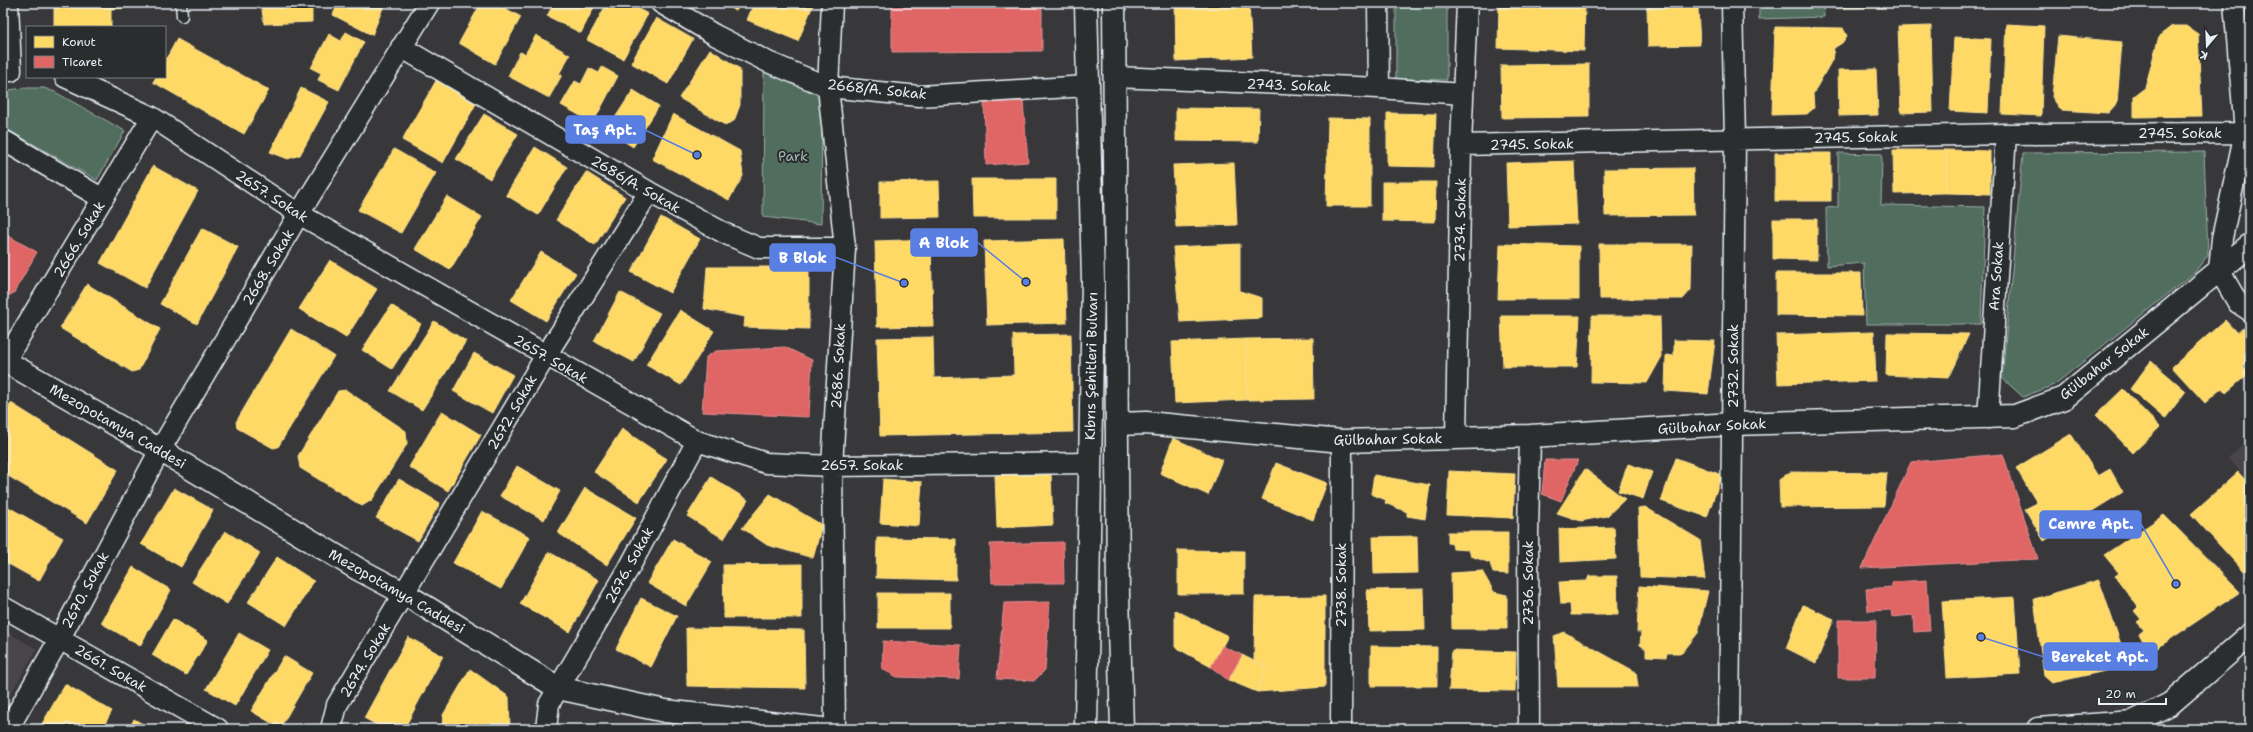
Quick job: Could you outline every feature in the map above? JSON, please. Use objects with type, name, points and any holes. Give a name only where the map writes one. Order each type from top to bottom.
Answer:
[{"type":"street","points":[[8,3],[14,72]]},
{"type":"street","name":"2668. Sokak","points":[[160,450],[299,214],[429,3]]},
{"type":"street","name":"2668/A. Sokak","points":[[661,3],[715,35],[768,62],[828,87],[919,96],[1088,86]]},
{"type":"street","name":"2686. Sokak","points":[[832,3],[828,87],[844,248],[832,466],[835,729]]},
{"type":"street","name":"Kıbrıs Şehitleri Bulvarı","points":[[1086,3],[1093,281],[1086,729]]},
{"type":"street","name":"Kıbrıs Şehitleri Bulvarı","points":[[1114,3],[1118,595],[1122,729]]},
{"type":"street","points":[[1378,3],[1379,88]]},
{"type":"street","name":"2734. Sokak","points":[[1456,438],[1461,145],[1467,3]]},
{"type":"street","name":"2732. Sokak","points":[[1729,729],[1735,140],[1732,3]]},
{"type":"street","points":[[2234,3],[2247,132],[2222,238],[2219,270],[2238,303],[2250,311]]},
{"type":"street","name":"2686/A. Sokak","points":[[401,47],[649,192],[726,234],[759,248],[844,248]]},
{"type":"street","name":"2743. Sokak","points":[[1115,77],[1379,88],[1463,94]]},
{"type":"street","name":"2657. Sokak","points":[[67,78],[152,117],[299,214],[545,356],[697,441],[766,463],[832,466],[1089,463]]},
{"type":"street","name":"2666. Sokak","points":[[4,362],[152,117]]},
{"type":"street","name":"2745. Sokak","points":[[1461,145],[2006,134],[2247,132]]},
{"type":"street","name":"Ara Sokak","points":[[1988,418],[2006,134]]},
{"type":"street","points":[[3,140],[103,199]]},
{"type":"street","name":"2672. Sokak","points":[[405,594],[545,356],[649,192]]},
{"type":"street","name":"Gülbahar Sokak","points":[[1117,424],[1146,423],[1342,441],[1530,436],[1733,424],[1988,418],[2016,416],[2064,398],[2250,245]]},
{"type":"street","name":"Mezopotamya Caddesi","points":[[4,362],[160,450],[358,569],[405,594],[558,688],[665,711],[822,729]]},
{"type":"street","name":"2736. Sokak","points":[[1529,729],[1528,534],[1530,436]]},
{"type":"street","name":"2676. Sokak","points":[[546,729],[549,704],[628,570],[697,441]]},
{"type":"street","name":"2738. Sokak","points":[[1341,729],[1342,441]]},
{"type":"street","name":"2670. Sokak","points":[[8,729],[60,638],[160,450]]},
{"type":"street","name":"2674. Sokak","points":[[331,729],[337,705],[405,594]]},
{"type":"street","name":"2661. Sokak","points":[[3,607],[218,729]]},
{"type":"street","points":[[2038,729],[2138,726],[2170,704],[2250,635]]},
{"type":"lane","points":[[181,3],[182,16]]},
{"type":"shaded area","points":[[2250,437],[2250,483],[2228,458]]},
{"type":"shaded area","points":[[3,630],[37,649],[3,707]]},
{"type":"green space","points":[[1396,3],[1447,3],[1447,80],[1396,79]]},
{"type":"green space","points":[[1759,3],[1823,3],[1824,17],[1759,19]]},
{"type":"green space","name":"Park","points":[[764,72],[822,94],[821,224],[763,217]]},
{"type":"green space","points":[[23,88],[44,88],[55,92],[125,131],[97,180],[3,127],[3,91]]},
{"type":"green space","points":[[2204,152],[2208,255],[2194,273],[2054,385],[2023,397],[2002,378],[2023,153]]},
{"type":"green space","points":[[1838,153],[1882,154],[1881,205],[1985,207],[1981,324],[1866,324],[1864,263],[1827,266],[1826,208],[1838,207]]},
{"type":"building: Konut","points":[[54,3],[134,3],[134,7],[111,9],[111,26],[54,26]]},
{"type":"building: Konut","points":[[261,3],[312,3],[312,22],[264,24]]},
{"type":"building: Konut","points":[[338,3],[385,3],[372,35],[333,15]]},
{"type":"building: Konut","points":[[481,3],[496,3],[521,17],[495,64],[459,43]]},
{"type":"building: Konut","points":[[554,3],[596,3],[581,33],[547,16]]},
{"type":"building: Konut","points":[[607,3],[627,3],[648,14],[623,59],[587,40]]},
{"type":"building: Konut","points":[[721,3],[741,3],[736,11]]},
{"type":"building: Konut","points":[[754,3],[814,3],[798,41],[747,20]]},
{"type":"building: Konut","points":[[1175,3],[1249,3],[1252,57],[1176,61]]},
{"type":"building: Konut","points":[[1499,3],[1585,3],[1584,51],[1498,48]]},
{"type":"building: Konut","points":[[1830,3],[1894,3],[1894,7],[1830,8]]},
{"type":"building: Konut","points":[[1647,7],[1698,8],[1700,45],[1648,46]]},
{"type":"building: Konut","points":[[656,18],[693,39],[668,84],[631,63]]},
{"type":"building: Konut","points":[[2006,24],[2044,26],[2041,116],[2002,114]]},
{"type":"building: Konut","points":[[1931,26],[1933,112],[1901,113],[1898,27]]},
{"type":"building: Konut","points":[[2172,26],[2186,26],[2198,34],[2202,116],[2134,117],[2134,96],[2145,88],[2159,36]]},
{"type":"building: Konut","points":[[1775,27],[1843,28],[1847,36],[1842,43],[1834,48],[1832,60],[1813,94],[1814,108],[1807,114],[1772,115]]},
{"type":"building: Konut","points":[[346,32],[364,42],[339,90],[318,80],[321,73],[311,68],[329,34],[341,41]]},
{"type":"building: Konut","points":[[536,35],[570,55],[559,74],[562,75],[549,98],[508,76],[520,52],[525,54]]},
{"type":"building: Konut","points":[[2058,36],[2122,42],[2117,103],[2108,113],[2061,110],[2052,97]]},
{"type":"building: Konut","points":[[1954,37],[1991,39],[1988,113],[1950,111]]},
{"type":"building: Konut","points":[[177,39],[269,90],[244,134],[153,82],[155,78],[166,78],[166,59]]},
{"type":"building: Konut","points":[[710,49],[740,69],[740,105],[734,121],[725,125],[679,98]]},
{"type":"building: Konut","points":[[1589,64],[1589,117],[1502,118],[1501,65]]},
{"type":"building: Konut","points":[[602,67],[618,76],[593,123],[561,105],[575,81],[581,84],[589,68],[599,73]]},
{"type":"building: Konut","points":[[1876,69],[1878,115],[1839,116],[1838,70]]},
{"type":"building: Konut","points":[[437,79],[477,102],[443,163],[402,140]]},
{"type":"building: Konut","points":[[301,88],[329,102],[300,155],[288,159],[270,152]]},
{"type":"building: Konut","points":[[633,90],[659,106],[633,147],[607,130]]},
{"type":"building: Konut","points":[[1176,108],[1259,109],[1258,142],[1176,141]]},
{"type":"building: Konut","points":[[1387,113],[1436,114],[1434,167],[1387,166]]},
{"type":"building: Konut","points":[[484,114],[518,134],[490,179],[456,159]]},
{"type":"building: Konut","points":[[673,114],[740,151],[743,176],[729,200],[652,159]]},
{"type":"building: Konut","points":[[1328,118],[1370,119],[1370,206],[1326,206]]},
{"type":"building: Konut","points":[[535,147],[567,167],[538,215],[506,195]]},
{"type":"building: Konut","points":[[394,149],[436,173],[401,233],[358,210]]},
{"type":"building: Konut","points":[[1893,150],[1946,150],[1946,193],[1894,194]]},
{"type":"building: Konut","points":[[1946,150],[1990,151],[1990,194],[1946,193]]},
{"type":"building: Konut","points":[[1775,153],[1831,153],[1831,201],[1775,201]]},
{"type":"building: Konut","points":[[1574,161],[1577,224],[1508,226],[1506,163]]},
{"type":"building: Konut","points":[[1234,163],[1237,225],[1176,227],[1173,165]]},
{"type":"building: Konut","points":[[153,166],[198,191],[145,288],[100,263]]},
{"type":"building: Konut","points":[[1693,168],[1694,215],[1605,216],[1604,169]]},
{"type":"building: Konut","points":[[586,172],[625,197],[595,245],[556,220]]},
{"type":"building: Konut","points":[[972,179],[1056,179],[1056,218],[973,218]]},
{"type":"building: Konut","points":[[939,181],[940,217],[880,218],[880,182]]},
{"type":"building: Konut","points":[[1382,182],[1436,182],[1435,222],[1382,221]]},
{"type":"building: Konut","points":[[447,196],[482,217],[450,270],[415,249]]},
{"type":"building: Konut","points":[[661,217],[700,239],[670,293],[631,272]]},
{"type":"building: Konut","points":[[1773,219],[1817,219],[1817,260],[1773,259]]},
{"type":"building: Konut","points":[[202,228],[238,247],[197,324],[160,304]]},
{"type":"building: Konut","points":[[931,239],[933,326],[877,327],[875,241]]},
{"type":"building: Konut","points":[[1064,239],[1067,323],[987,325],[984,241]]},
{"type":"building: Konut","points":[[1240,244],[1240,291],[1262,298],[1262,318],[1180,322],[1173,247]]},
{"type":"building: Konut","points":[[1500,244],[1579,246],[1579,299],[1498,299]]},
{"type":"building: Konut","points":[[1599,244],[1692,244],[1691,290],[1683,299],[1600,299]]},
{"type":"building: Konut","points":[[541,252],[576,273],[546,321],[511,300]]},
{"type":"building: Konut","points":[[330,260],[377,289],[346,338],[299,309]]},
{"type":"building: Konut","points":[[707,267],[809,267],[809,329],[744,327],[745,317],[704,309]]},
{"type":"building: Konut","points":[[1776,273],[1861,273],[1862,316],[1776,315]]},
{"type":"building: Konut","points":[[87,284],[160,329],[139,370],[132,372],[60,328]]},
{"type":"building: Konut","points":[[620,292],[660,313],[634,362],[594,341]]},
{"type":"building: Konut","points":[[391,305],[421,324],[392,369],[362,350]]},
{"type":"building: Konut","points":[[680,310],[714,331],[681,385],[646,365]]},
{"type":"building: Konut","points":[[1501,316],[1580,316],[1577,367],[1503,367]]},
{"type":"building: Konut","points":[[1592,316],[1660,316],[1661,358],[1647,383],[1591,382]]},
{"type":"building: Konut","points":[[2225,320],[2237,333],[2243,328],[2250,336],[2250,360],[2243,366],[2249,373],[2226,393],[2222,388],[2205,403],[2172,367]]},
{"type":"building: Konut","points":[[434,321],[466,341],[422,410],[390,391]]},
{"type":"building: Konut","points":[[291,329],[334,356],[278,447],[273,448],[237,428],[236,422]]},
{"type":"building: Konut","points":[[1874,332],[1876,381],[1778,384],[1776,335]]},
{"type":"building: Konut","points":[[1887,333],[1969,334],[1948,378],[1886,375]]},
{"type":"building: Konut","points":[[1071,334],[1073,432],[880,436],[877,338],[933,337],[934,378],[1014,375],[1013,335]]},
{"type":"building: Konut","points":[[1313,338],[1314,399],[1247,400],[1246,339]]},
{"type":"building: Konut","points":[[1246,339],[1247,400],[1175,403],[1172,342]]},
{"type":"building: Konut","points":[[1674,340],[1715,341],[1708,394],[1665,391],[1666,355],[1674,356]]},
{"type":"building: Konut","points":[[474,353],[513,375],[492,413],[453,391]]},
{"type":"building: Konut","points":[[2151,361],[2186,391],[2165,419],[2130,389]]},
{"type":"building: Konut","points":[[2123,389],[2160,427],[2133,453],[2096,415]]},
{"type":"building: Konut","points":[[346,390],[406,431],[407,444],[372,500],[362,506],[300,468],[298,456],[338,391]]},
{"type":"building: Konut","points":[[11,403],[118,470],[87,523],[3,473],[3,417]]},
{"type":"building: Konut","points":[[442,411],[481,435],[448,491],[409,467]]},
{"type":"building: Konut","points":[[622,429],[667,459],[639,502],[594,472]]},
{"type":"building: Konut","points":[[2071,434],[2098,476],[2110,469],[2123,492],[2044,541],[2025,509],[2037,503],[2016,468]]},
{"type":"building: Konut","points":[[1173,438],[1222,460],[1208,495],[1160,473]]},
{"type":"building: Konut","points":[[1676,458],[1722,475],[1707,517],[1661,501]]},
{"type":"building: Konut","points":[[1276,463],[1327,483],[1313,520],[1262,499]]},
{"type":"building: Konut","points":[[1628,464],[1652,472],[1643,499],[1618,491]]},
{"type":"building: Konut","points":[[517,466],[560,491],[544,520],[500,496]]},
{"type":"building: Konut","points":[[1585,469],[1625,499],[1607,516],[1581,521],[1557,513]]},
{"type":"building: Konut","points":[[1449,471],[1515,474],[1513,518],[1447,515]]},
{"type":"building: Konut","points":[[1790,472],[1887,473],[1884,506],[1780,507],[1779,480]]},
{"type":"building: Konut","points":[[2238,472],[2250,485],[2250,567],[2244,572],[2191,514]]},
{"type":"building: Konut","points":[[1051,473],[1053,525],[997,528],[995,476]]},
{"type":"building: Konut","points":[[1374,475],[1430,485],[1425,519],[1407,516],[1407,512],[1385,503],[1386,500],[1371,494]]},
{"type":"building: Konut","points":[[711,477],[748,500],[724,539],[687,516]]},
{"type":"building: Konut","points":[[399,479],[440,503],[418,541],[376,518]]},
{"type":"building: Konut","points":[[883,479],[922,482],[919,526],[880,523]]},
{"type":"building: Konut","points":[[174,488],[213,510],[181,567],[141,544]]},
{"type":"building: Konut","points":[[585,488],[636,518],[607,565],[558,533]]},
{"type":"building: Konut","points":[[770,494],[822,525],[813,558],[767,545],[742,528]]},
{"type":"building: Konut","points":[[3,504],[63,538],[39,581],[3,561]]},
{"type":"building: Konut","points":[[1645,507],[1700,540],[1705,579],[1640,577],[1638,508]]},
{"type":"building: Konut","points":[[482,511],[530,537],[501,589],[453,563]]},
{"type":"building: Konut","points":[[2164,515],[2240,592],[2150,653],[2139,634],[2144,630],[2137,622],[2141,619],[2134,611],[2138,607],[2115,576],[2119,573],[2104,555]]},
{"type":"building: Konut","points":[[1614,527],[1616,559],[1560,562],[1559,529]]},
{"type":"building: Konut","points":[[225,531],[260,553],[227,604],[192,582]]},
{"type":"building: Konut","points":[[1448,532],[1508,532],[1508,574],[1493,573],[1490,563],[1471,556],[1469,550],[1453,549],[1452,544],[1448,543]]},
{"type":"building: Konut","points":[[1417,536],[1418,573],[1374,574],[1373,537]]},
{"type":"building: Konut","points":[[877,538],[956,539],[956,580],[876,578]]},
{"type":"building: Konut","points":[[673,539],[712,562],[686,606],[647,583]]},
{"type":"building: Konut","points":[[1178,550],[1244,551],[1244,594],[1178,594]]},
{"type":"building: Konut","points":[[549,552],[599,580],[570,632],[520,604]]},
{"type":"building: Konut","points":[[277,557],[314,581],[286,626],[248,602]]},
{"type":"building: Konut","points":[[802,564],[802,618],[724,618],[723,565]]},
{"type":"building: Konut","points":[[133,567],[171,590],[140,646],[101,623]]},
{"type":"building: Konut","points":[[1482,571],[1494,592],[1507,595],[1507,629],[1452,629],[1451,573]]},
{"type":"building: Konut","points":[[1589,576],[1617,576],[1618,615],[1571,615],[1570,604],[1561,604],[1559,582],[1587,581]]},
{"type":"building: Konut","points":[[2099,580],[2125,656],[2122,663],[2114,669],[2052,683],[2044,676],[2034,599]]},
{"type":"building: Konut","points":[[1639,586],[1708,591],[1698,633],[1682,653],[1667,653],[1666,657],[1646,656],[1646,649],[1640,645],[1641,632],[1637,632]]},
{"type":"building: Konut","points":[[1424,589],[1425,630],[1369,631],[1367,590]]},
{"type":"building: Konut","points":[[878,593],[950,593],[950,628],[878,628]]},
{"type":"building: Konut","points":[[1325,596],[1325,687],[1257,692],[1266,667],[1254,661],[1255,597]]},
{"type":"building: Konut","points":[[2015,597],[2020,674],[1947,678],[1942,601]]},
{"type":"building: Konut","points":[[641,598],[677,616],[651,667],[616,649]]},
{"type":"building: Konut","points":[[1803,605],[1834,619],[1816,663],[1786,648]]},
{"type":"building: Konut","points":[[1175,610],[1228,636],[1211,667],[1175,647]]},
{"type":"building: Konut","points":[[173,619],[208,640],[186,675],[152,655]]},
{"type":"building: Konut","points":[[686,628],[804,630],[805,688],[687,686]]},
{"type":"building: Konut","points":[[1564,632],[1636,672],[1638,687],[1558,687],[1554,636]]},
{"type":"building: Konut","points":[[239,633],[268,650],[235,706],[206,689]]},
{"type":"building: Konut","points":[[408,637],[443,656],[404,729],[384,729],[364,718]]},
{"type":"building: Konut","points":[[1371,646],[1437,647],[1437,686],[1371,686]]},
{"type":"building: Konut","points":[[1452,650],[1516,652],[1515,691],[1449,690]]},
{"type":"building: Konut","points":[[1242,655],[1266,667],[1257,692],[1228,680]]},
{"type":"building: Konut","points":[[284,656],[312,673],[280,728],[251,711]]},
{"type":"building: Konut","points":[[470,669],[509,697],[510,729],[442,729],[443,715]]},
{"type":"building: Konut","points":[[65,684],[112,711],[102,729],[39,729]]},
{"type":"building: Konut","points":[[134,719],[151,729],[129,729]]},
{"type":"building: Ticaret","points":[[892,3],[1042,3],[1042,51],[892,52]]},
{"type":"building: Ticaret","points":[[1023,101],[1028,162],[986,165],[984,102]]},
{"type":"building: Ticaret","points":[[3,233],[37,252],[14,293],[8,296],[3,293]]},
{"type":"building: Ticaret","points":[[785,347],[812,360],[809,417],[702,412],[706,357],[716,351]]},
{"type":"building: Ticaret","points":[[2003,454],[2038,559],[1862,568],[1911,462]]},
{"type":"building: Ticaret","points":[[1545,460],[1578,460],[1561,501],[1542,494]]},
{"type":"building: Ticaret","points":[[1063,542],[1064,583],[992,583],[990,544]]},
{"type":"building: Ticaret","points":[[1927,580],[1930,631],[1914,632],[1913,615],[1892,617],[1891,610],[1868,611],[1866,589],[1892,587],[1892,582]]},
{"type":"building: Ticaret","points":[[1050,602],[1045,670],[1034,681],[997,679],[1004,603]]},
{"type":"building: Ticaret","points":[[1838,620],[1876,620],[1875,678],[1838,678]]},
{"type":"building: Ticaret","points":[[883,641],[961,645],[959,679],[897,677],[882,669]]},
{"type":"building: Ticaret","points":[[1222,646],[1242,655],[1228,680],[1211,667]]},
{"type":"place","name":"Taş Apt.","points":[[697,155]]},
{"type":"place","name":"A Blok","points":[[1026,282]]},
{"type":"place","name":"B Blok","points":[[904,283]]},
{"type":"place","name":"Cemre Apt.","points":[[2176,584]]},
{"type":"place","name":"Bereket Apt.","points":[[1981,637]]}]
